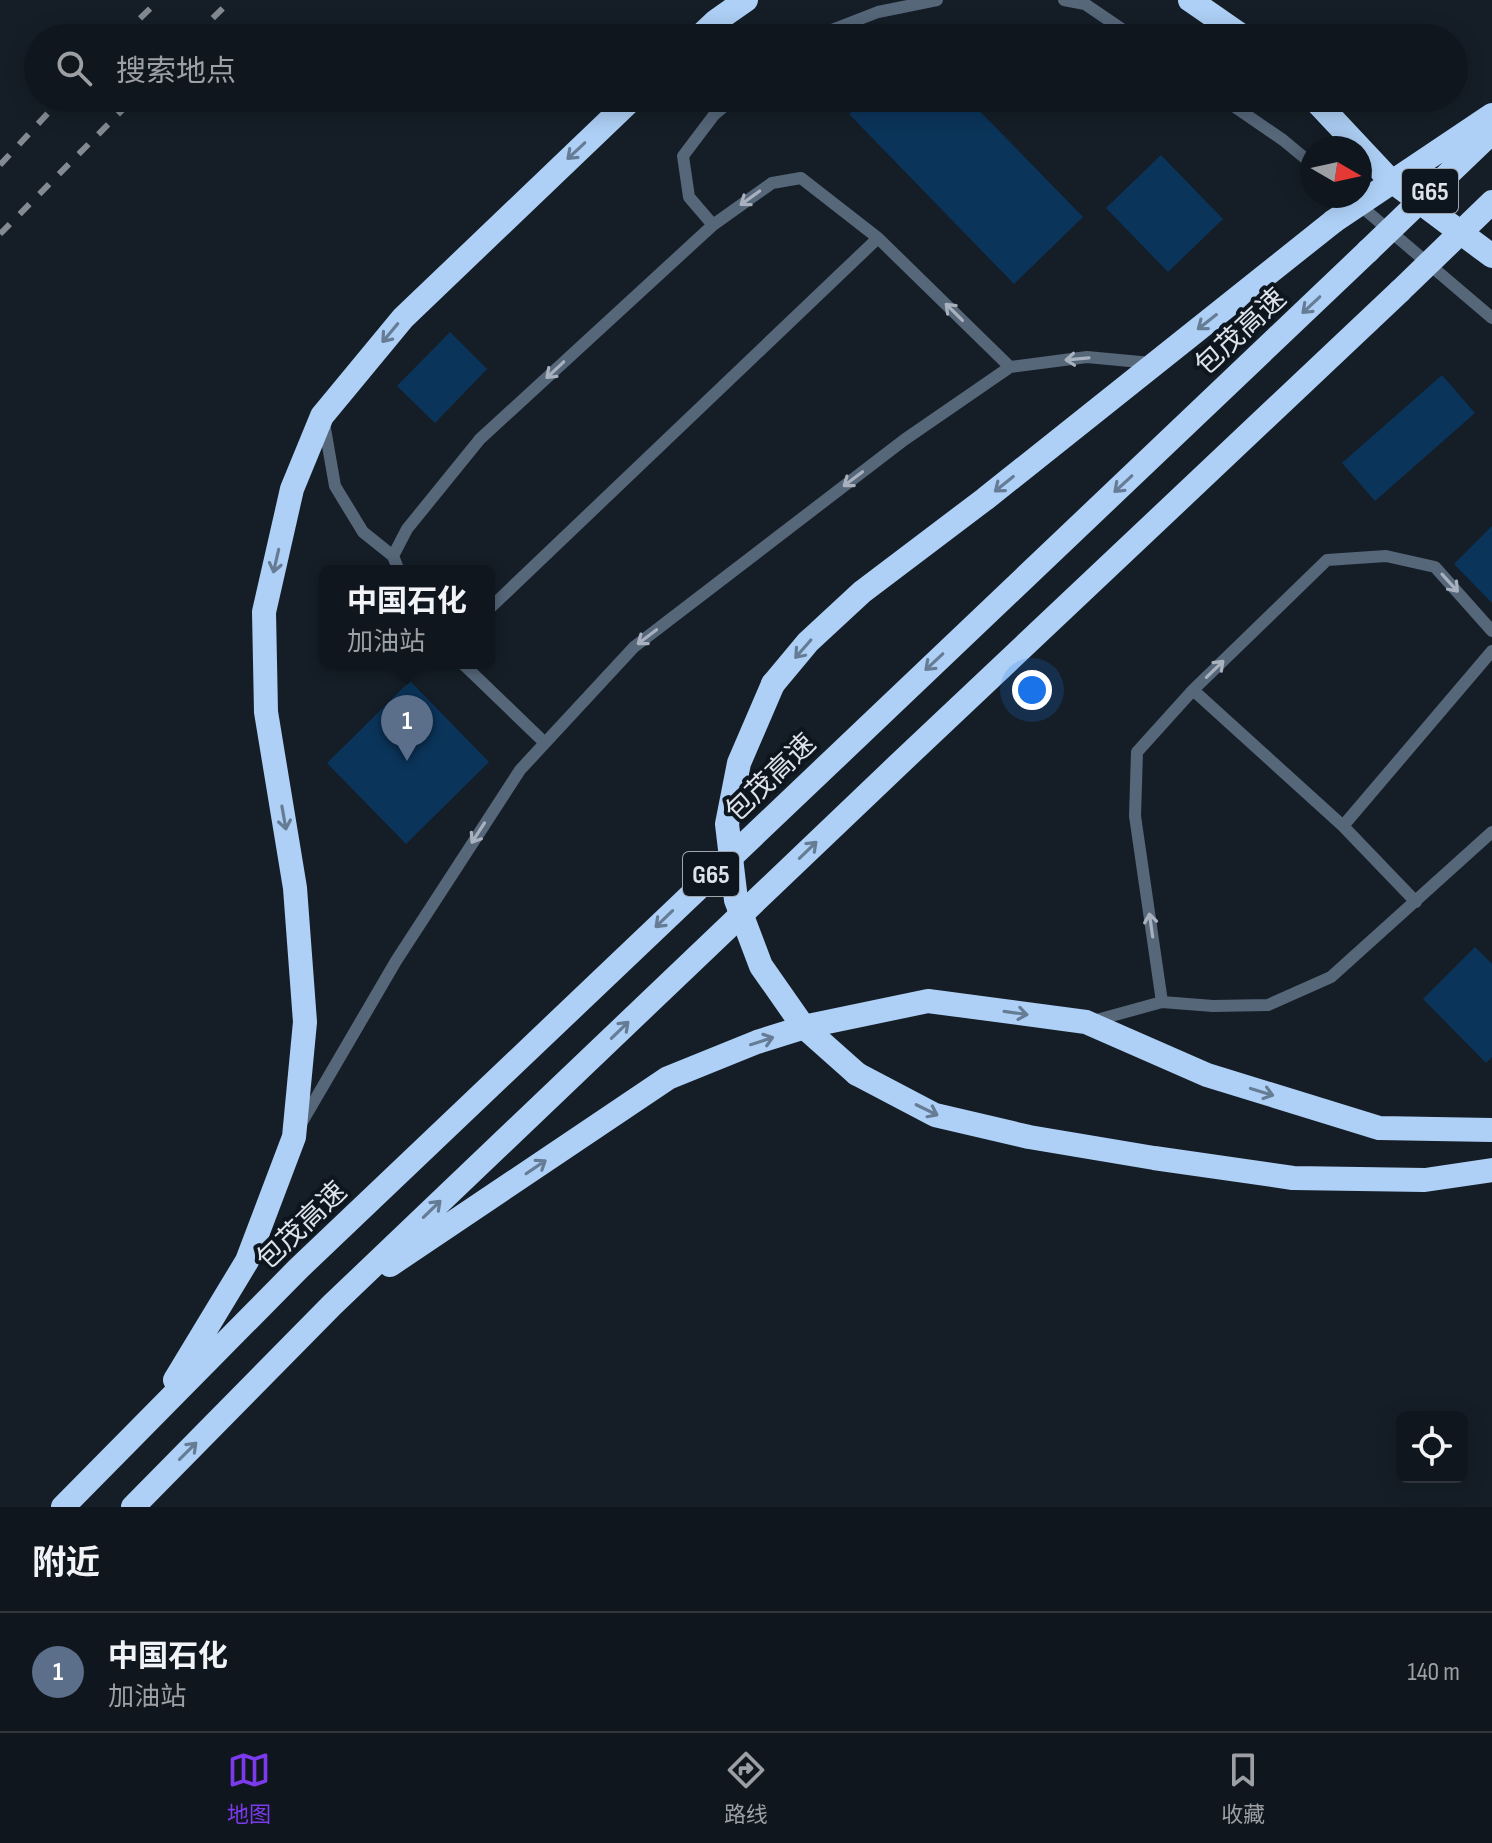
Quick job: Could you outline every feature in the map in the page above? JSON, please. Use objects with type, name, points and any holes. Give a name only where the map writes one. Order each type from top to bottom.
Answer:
[{"type":"highway","points":[[713,24],[746,0]]},
{"type":"highway","points":[[1190,0],[1225,24]]},
{"type":"highway","points":[[154,1415],[247,1261],[294,1137],[305,1022],[295,888],[266,712],[264,612],[292,489],[322,416],[403,318],[618,112]]},
{"type":"highway","points":[[1326,112],[1389,179],[1492,256]]},
{"type":"highway","points":[[1492,115],[1334,221],[985,499],[862,592],[808,642],[773,684],[739,763],[727,824],[736,900],[761,966],[803,1026],[857,1074],[935,1115],[1029,1137],[1293,1178],[1425,1180],[1492,1170]]},
{"type":"highway","name":"包茂高速","points":[[63,1507],[321,1247],[1492,132]]},
{"type":"highway","name":"G65","points":[[133,1507],[332,1305],[1492,202]]},
{"type":"highway","points":[[332,1305],[668,1078],[757,1042],[863,1013],[928,1001],[1086,1022],[1207,1075],[1379,1128],[1492,1130]]},
{"type":"lane","points":[[847,24],[878,12],[937,0]]},
{"type":"lane","points":[[1064,0],[1085,4],[1114,24]]},
{"type":"lane","points":[[713,225],[689,197],[683,156],[718,112]]},
{"type":"lane","points":[[1242,112],[1300,154]]},
{"type":"lane","points":[[393,556],[407,529],[480,439],[713,225],[772,183],[801,178],[878,238],[1010,367]]},
{"type":"lane","points":[[1363,208],[1492,318]]},
{"type":"lane","points":[[495,603],[878,238]]},
{"type":"lane","points":[[294,1137],[396,961],[520,770],[634,647],[904,440],[1010,367],[1087,357],[1154,363]]},
{"type":"lane","points":[[322,416],[335,486],[363,532],[393,556],[397,565]]},
{"type":"lane","points":[[1162,1002],[1135,816],[1137,752],[1193,690],[1327,560],[1386,556],[1435,567],[1492,631]]},
{"type":"lane","points":[[1343,826],[1492,651]]},
{"type":"lane","points":[[468,669],[545,743]]},
{"type":"lane","points":[[1193,690],[1343,826],[1416,902]]},
{"type":"lane","points":[[1086,1022],[1162,1002],[1213,1006],[1268,1005],[1331,977],[1492,832]]},
{"type":"building","points":[[981,112],[1083,217],[1014,284],[849,114]]},
{"type":"building","points":[[1161,155],[1223,219],[1168,272],[1106,208]]},
{"type":"building","points":[[450,332],[487,369],[435,423],[397,386]]},
{"type":"building","points":[[1442,375],[1475,413],[1375,501],[1342,463]]},
{"type":"building","points":[[1492,526],[1492,603],[1454,564]]},
{"type":"building","points":[[410,681],[489,762],[406,844],[327,763]]},
{"type":"building","points":[[1475,947],[1492,964],[1492,1057],[1486,1063],[1423,999]]},
{"type":"railway","points":[[134,24],[159,0]]},
{"type":"railway","points":[[207,24],[231,0]]},
{"type":"railway","points":[[0,165],[49,112]]},
{"type":"railway","points":[[0,234],[120,112]]},
{"type":"place","name":"中国石化","points":[[407,761]]}]
